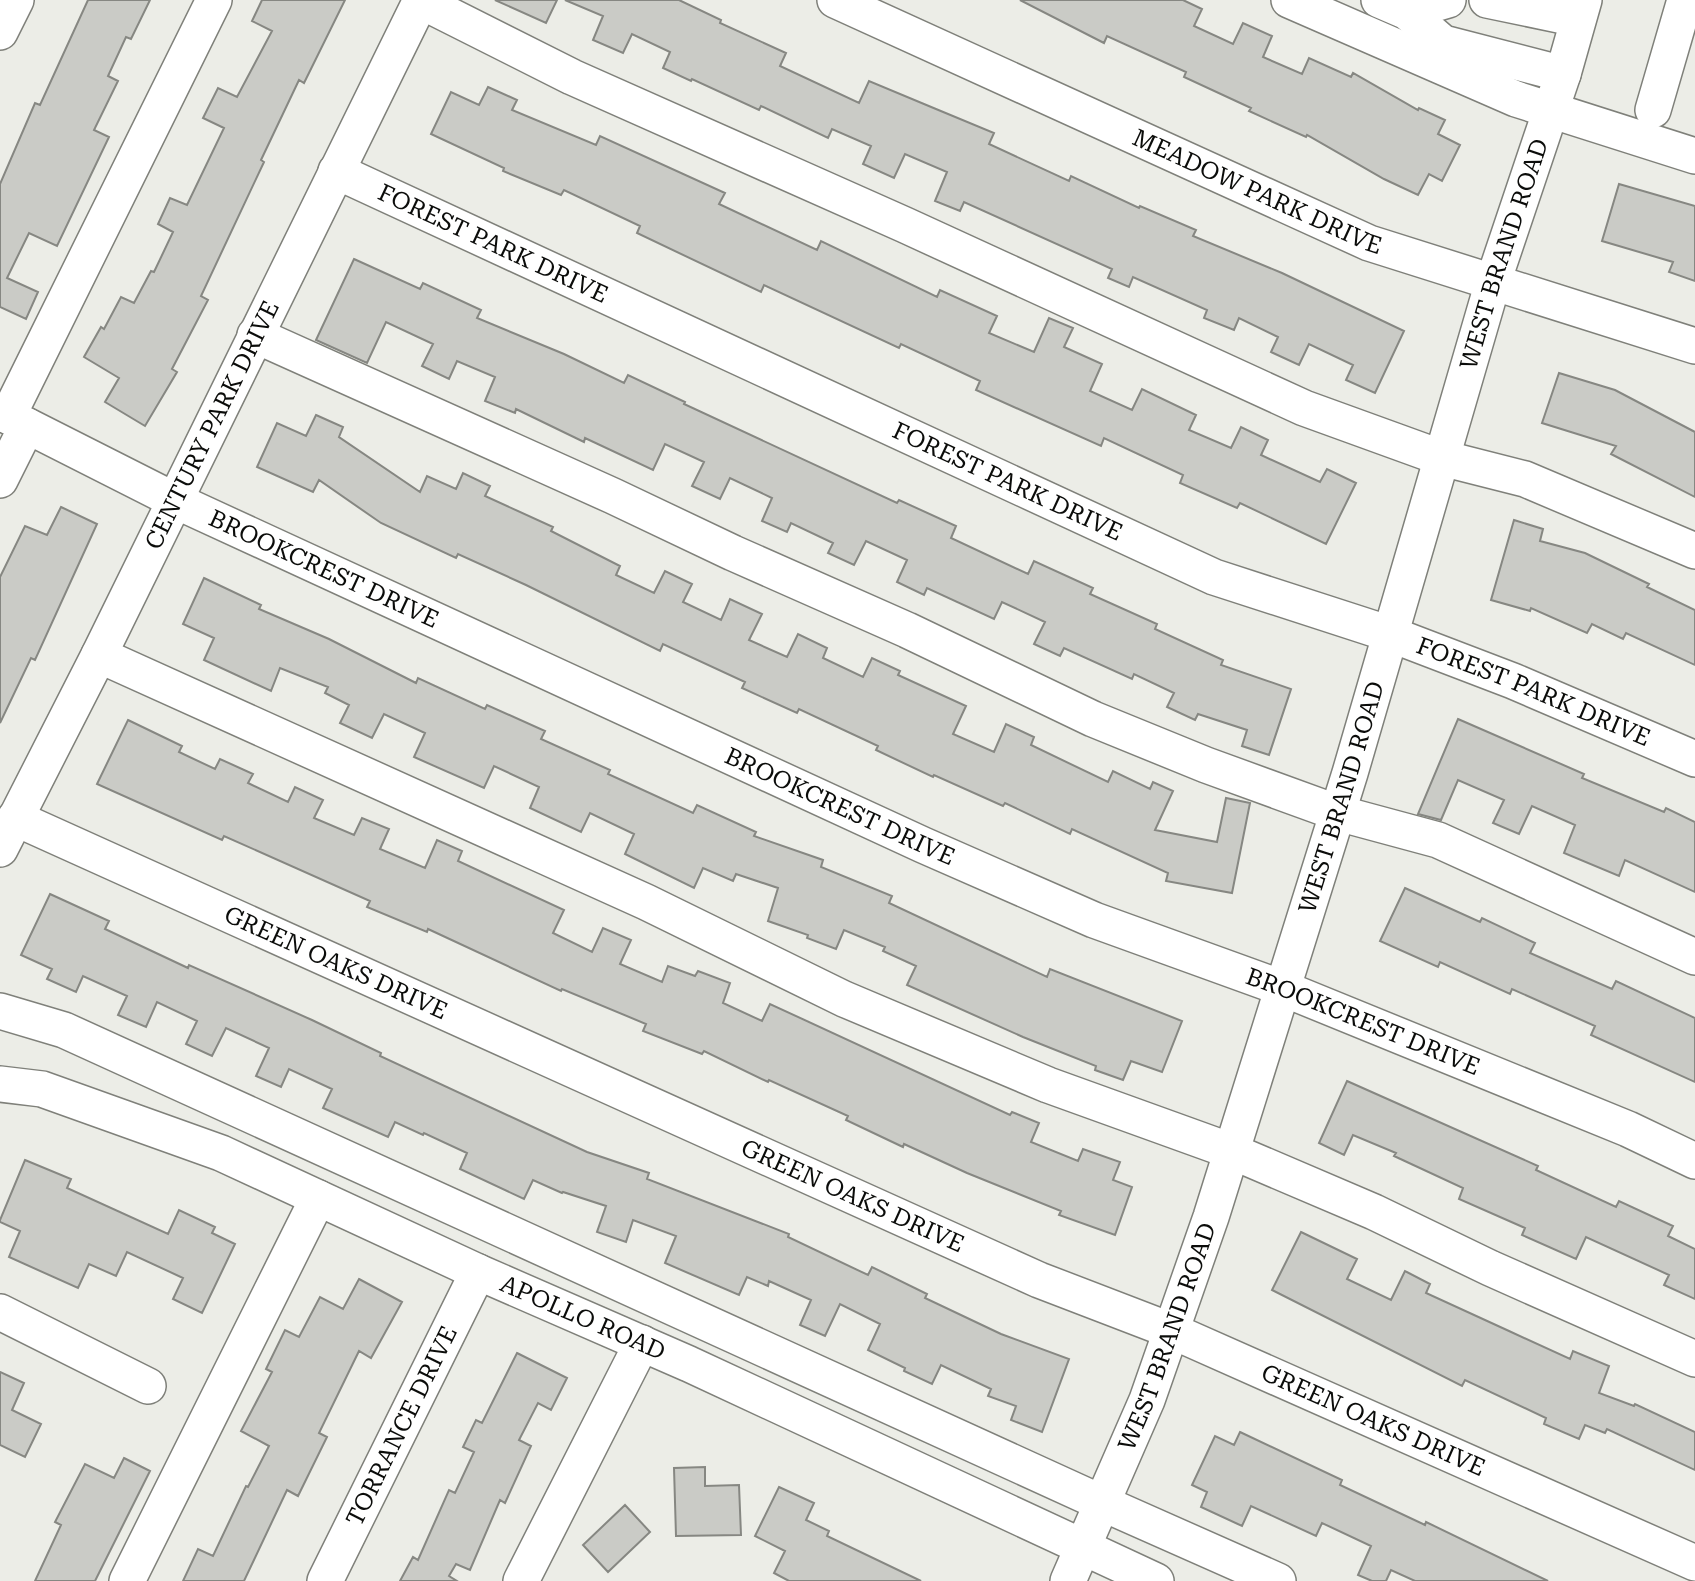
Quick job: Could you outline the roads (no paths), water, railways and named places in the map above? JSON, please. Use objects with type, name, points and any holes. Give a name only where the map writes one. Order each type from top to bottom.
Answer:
[{"type":"street","points":[[0,32],[16,0]]},
{"type":"street","points":[[0,480],[12,418],[214,0]]},
{"type":"street","points":[[421,0],[572,77],[905,225],[1232,377],[1329,418],[1442,458],[1525,479],[1695,551]]},
{"type":"street","name":"CENTURY PARK DRIVE","points":[[7,834],[99,655],[421,0]]},
{"type":"street","name":"MEADOW PARK DRIVE","points":[[835,0],[1369,243],[1695,346]]},
{"type":"street","points":[[1289,0],[1550,111],[1695,156]]},
{"type":"street","points":[[1393,6],[1448,0]]},
{"type":"street","points":[[1487,0],[1581,9]]},
{"type":"street","points":[[1653,110],[1685,0]]},
{"type":"street","points":[[1393,6],[1443,43],[1563,74]]},
{"type":"street","name":"WEST BRAND ROAD","points":[[1068,1581],[1147,1400],[1211,1217],[1338,813],[1493,282],[1563,74],[1581,9]]},
{"type":"street","name":"FOREST PARK DRIVE","points":[[336,171],[1214,577],[1390,634],[1513,681],[1695,759]]},
{"type":"street","points":[[255,335],[589,485],[733,554],[908,630],[1093,719],[1206,765],[1338,813],[1438,840],[1695,957]]},
{"type":"street","name":"BROOKCREST DRIVE","points":[[12,418],[174,500],[935,850],[1094,920],[1282,988],[1628,1129],[1695,1161]]},
{"type":"street","points":[[99,655],[646,902],[844,999],[1048,1085],[1231,1152],[1374,1212],[1490,1268],[1695,1359]]},
{"type":"street","name":"GREEN OAKS DRIVE","points":[[7,834],[1039,1280],[1172,1331],[1695,1563]]},
{"type":"street","points":[[0,1011],[77,1035],[1278,1581]]},
{"type":"street","name":"APOLLO ROAD","points":[[0,1084],[42,1089],[221,1153],[478,1272],[642,1343],[1156,1581]]},
{"type":"street","points":[[127,1581],[318,1198]]},
{"type":"street","name":"TORRANCE DRIVE","points":[[325,1581],[478,1272]]},
{"type":"street","points":[[0,1312],[148,1386]]},
{"type":"street","points":[[521,1581],[642,1343]]}]
